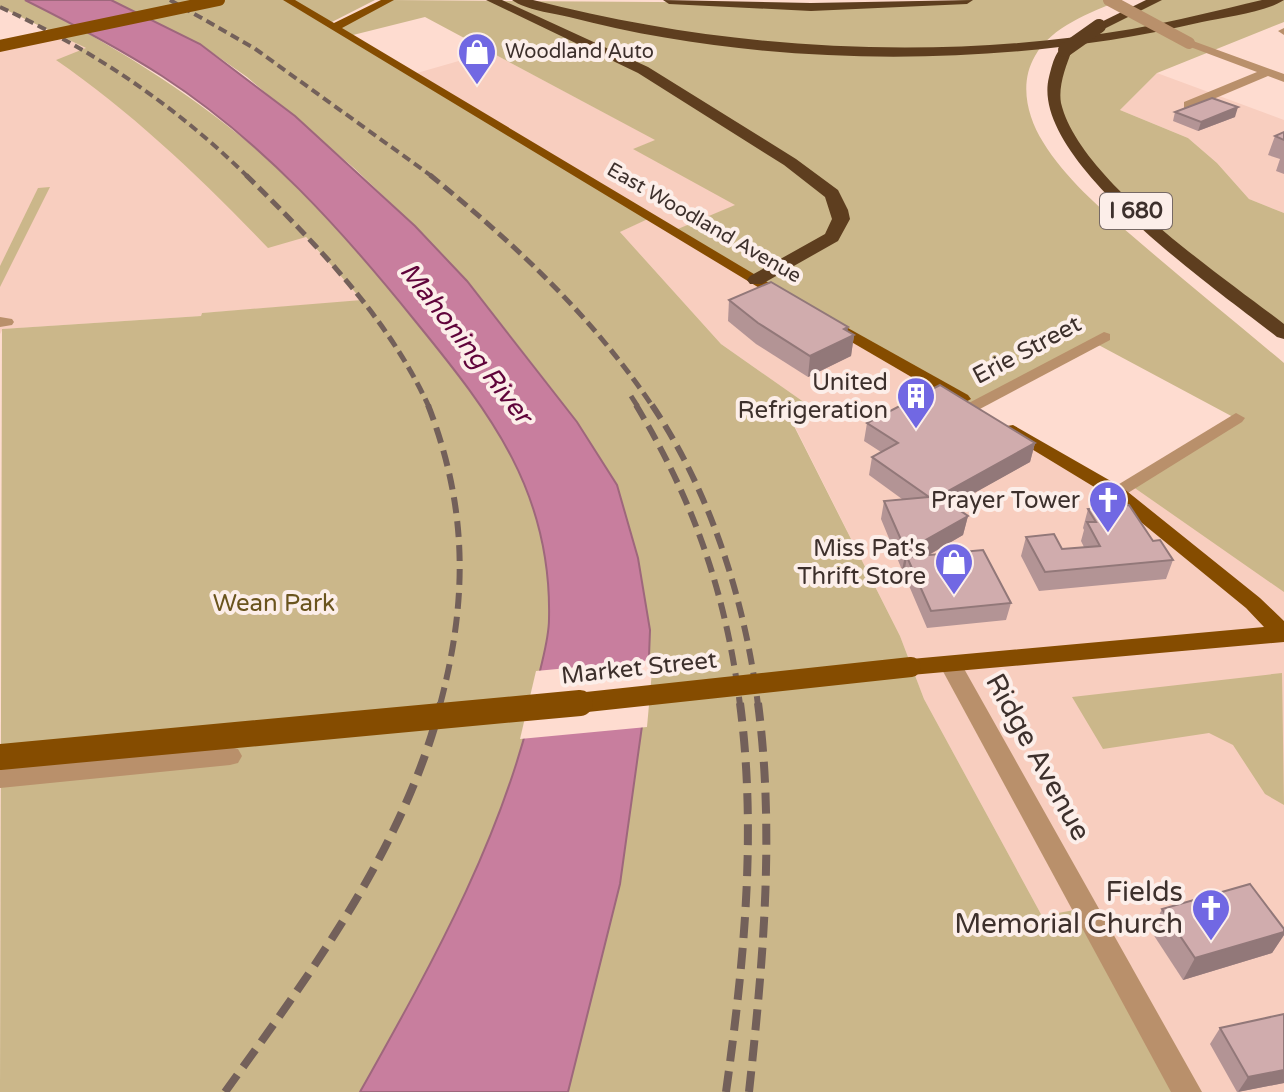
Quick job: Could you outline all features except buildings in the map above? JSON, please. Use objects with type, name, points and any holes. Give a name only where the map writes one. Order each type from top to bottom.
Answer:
[{"type":"highway","points":[[492,0],[643,70],[825,186],[840,210],[838,229],[824,244],[756,280]]},
{"type":"highway","points":[[518,0],[576,16],[683,35],[863,49],[1033,44],[1141,31],[1278,0]]},
{"type":"highway","points":[[669,0],[848,7],[967,0]]},
{"type":"highway","name":"I 680","points":[[1156,0],[1099,26],[1065,50],[1054,85],[1054,105],[1061,126],[1074,148],[1124,201],[1284,333]]},
{"type":"highway","points":[[1226,12],[1252,0]]},
{"type":"main road","points":[[0,46],[219,0]]},
{"type":"main road","name":"East Woodland Avenue","points":[[288,0],[783,295]]},
{"type":"main road","points":[[330,26],[375,0]]},
{"type":"main road","points":[[330,26],[389,0]]},
{"type":"main road","points":[[342,10],[363,6]]},
{"type":"main road","points":[[303,9],[328,11]]},
{"type":"main road","name":"East Woodland Avenue","points":[[809,311],[1116,492],[1253,603],[1284,633]]},
{"type":"main road","name":"Market Street","points":[[0,757],[1284,633]]},
{"type":"street","points":[[1109,0],[1189,43],[1284,78]]},
{"type":"street","points":[[1188,105],[1267,72]]},
{"type":"street","name":"Erie Street","points":[[972,406],[1104,337]]},
{"type":"street","points":[[1116,492],[1236,418]]},
{"type":"street","name":"Ridge Avenue","points":[[950,664],[1187,1092]]},
{"type":"street","points":[[0,778],[230,756]]},
{"type":"shaded area","points":[[57,33],[99,55],[291,221],[363,301],[3,329],[0,334],[0,46]]},
{"type":"shaded area","points":[[490,52],[656,140],[634,149],[736,205],[674,231],[1115,492],[1284,454],[1284,1092],[1187,1092],[1042,916],[924,699],[900,636],[794,425],[818,412],[721,344],[620,232],[649,218],[410,75]]},
{"type":"shaded area","points":[[1157,73],[1284,120],[1284,213],[1249,199],[1217,163],[1188,138],[1120,110]]},
{"type":"green space","name":"Wean Park","points":[[0,0],[25,0],[114,48],[237,133],[312,200],[347,237],[467,386],[511,455],[528,492],[540,531],[547,573],[549,619],[525,735],[508,788],[466,892],[360,1092],[0,1092],[2,329],[201,316],[202,313],[362,300],[306,237],[268,248],[166,148],[113,102],[56,60],[86,48],[0,7]]},
{"type":"green space","points":[[111,0],[375,0],[328,24],[333,28],[389,0],[917,4],[967,0],[1120,0],[1061,29],[1042,46],[1027,77],[1029,111],[1037,132],[1052,155],[1083,191],[1284,363],[1284,592],[1129,484],[1235,418],[1093,342],[972,406],[673,231],[735,205],[633,149],[655,140],[425,17],[349,36],[650,218],[620,232],[721,344],[818,412],[794,426],[900,636],[924,699],[1042,916],[1085,908],[1187,1092],[568,1092],[620,884],[648,683],[650,630],[638,558],[617,485],[577,422],[520,348],[467,281],[415,226],[354,168],[247,77],[200,44]]},
{"type":"green space","points":[[1156,0],[1284,0],[1284,22],[1157,73],[1120,110],[1188,138],[1217,163],[1249,199],[1284,213],[1284,333],[1159,231],[1074,148],[1054,85],[1065,50]]},
{"type":"green space","points":[[50,187],[0,287],[0,266],[38,188]]},
{"type":"green space","points":[[1282,673],[1284,805],[1265,794],[1233,745],[1209,733],[1103,749],[1072,697]]},
{"type":"water","name":"Mahoning River","points":[[25,0],[111,0],[200,44],[295,116],[415,226],[467,281],[577,422],[617,485],[638,558],[650,630],[648,683],[620,884],[568,1092],[360,1092],[466,892],[508,788],[525,735],[548,634],[547,574],[540,533],[512,458],[444,356],[329,221],[267,158],[199,101],[162,76],[95,36]]},
{"type":"pier","points":[[653,660],[647,727],[520,739],[536,671]]},
{"type":"railway","points":[[170,0],[254,48],[433,177]]},
{"type":"railway","points":[[0,7],[68,42],[132,81],[192,126],[248,177]]},
{"type":"railway","points":[[430,175],[522,255],[578,312],[653,407]]},
{"type":"railway","points":[[248,177],[324,255],[372,312],[393,342],[428,405]]},
{"type":"railway","points":[[631,396],[638,407]]},
{"type":"railway","points":[[428,405],[451,480],[460,554],[456,628],[440,705]]},
{"type":"railway","points":[[636,405],[675,477],[704,549],[726,625],[740,705]]},
{"type":"railway","points":[[652,405],[692,474],[722,549],[744,627],[758,705]]},
{"type":"railway","points":[[225,1092],[322,955],[379,859],[424,757],[441,703]]},
{"type":"railway","points":[[726,1092],[743,946],[748,849],[748,801],[740,703]]},
{"type":"railway","points":[[749,1092],[765,898],[766,801],[758,703]]},
{"type":"place","name":"Woodland Auto","points":[[477,86]]},
{"type":"place","name":"United Refrigeration","points":[[916,430]]},
{"type":"place","name":"Prayer Tower","points":[[1108,534]]},
{"type":"place","name":"Miss Pat's Thrift Store","points":[[954,596]]},
{"type":"place","name":"Fields Memorial Church","points":[[1211,942]]}]
